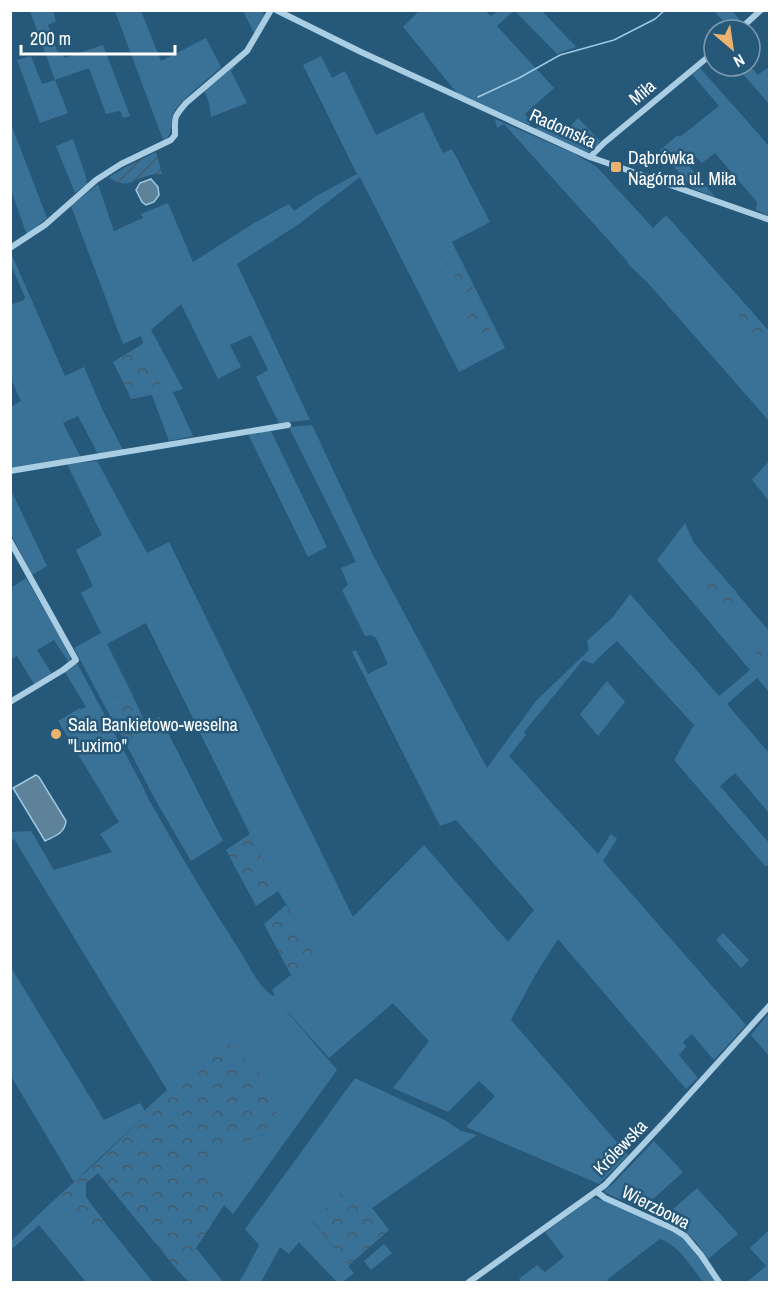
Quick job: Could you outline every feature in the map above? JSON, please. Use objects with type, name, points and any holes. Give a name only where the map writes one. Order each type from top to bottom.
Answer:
[{"type":"street","points":[[10,249],[45,225],[96,180],[124,162],[171,140],[175,135],[174,119],[177,112],[247,51],[271,10]]},
{"type":"street","name":"Radomska","points":[[276,10],[361,52],[590,157],[770,220]]},
{"type":"street","name":"Miła","points":[[590,157],[702,62]]},
{"type":"street","points":[[10,471],[288,425]]},
{"type":"street","points":[[10,541],[76,660],[10,702]]},
{"type":"street","name":"Królewska","points":[[469,1282],[597,1192],[667,1119],[770,1005]]},
{"type":"street","name":"Wierzbowa","points":[[597,1192],[685,1236],[719,1282]]},
{"type":"green space","points":[[262,10],[264,16],[254,33],[243,11]]},
{"type":"green space","points":[[30,11],[53,11],[56,21],[48,25],[58,53],[62,52],[64,58],[103,45],[130,116],[123,118],[120,111],[106,114],[89,68],[55,80]]},
{"type":"green space","points":[[115,11],[141,11],[161,61],[206,38],[221,67],[175,110],[170,134],[164,140],[162,137]]},
{"type":"green space","points":[[419,11],[485,11],[491,16],[498,11],[514,11],[497,26],[554,88],[525,114],[531,122],[529,125],[457,93],[403,27]]},
{"type":"green space","points":[[515,11],[542,11],[576,47],[557,54]]},
{"type":"green space","points":[[714,11],[732,11],[738,18],[721,18]]},
{"type":"green space","points":[[31,56],[42,84],[55,80],[68,113],[40,123],[17,60]]},
{"type":"green space","points":[[321,56],[332,78],[345,71],[376,135],[423,112],[443,153],[452,149],[490,222],[452,242],[505,348],[459,372],[360,177],[299,224],[237,264],[310,420],[279,423],[256,377],[268,370],[251,335],[230,345],[241,367],[218,379],[181,304],[151,330],[183,389],[173,392],[193,436],[169,441],[152,395],[131,399],[129,395],[135,396],[161,384],[152,361],[141,345],[143,342],[141,336],[123,344],[71,206],[98,184],[114,231],[143,218],[141,214],[168,203],[193,262],[254,223],[289,204],[294,211],[357,174],[303,65]]},
{"type":"green space","points":[[236,66],[231,71],[247,103],[211,117],[204,90]]},
{"type":"green space","points":[[700,68],[702,78],[709,78],[769,146],[769,216],[756,210],[757,202],[715,153],[702,163],[693,154],[685,161],[715,197],[692,188],[660,150],[719,106],[692,74]]},
{"type":"green space","points":[[767,68],[769,71],[769,104],[746,78],[762,78],[762,72]]},
{"type":"green space","points":[[578,118],[600,141],[597,147],[588,152],[536,129],[538,125],[562,136]]},
{"type":"green space","points":[[495,119],[575,154],[597,167],[653,228],[666,215],[769,331],[769,421],[504,124],[497,128]]},
{"type":"green space","points":[[11,124],[47,218],[27,235],[11,190]]},
{"type":"green space","points":[[73,139],[87,184],[75,193],[56,146]]},
{"type":"green space","points":[[156,152],[162,174],[151,175],[128,183],[120,183],[109,177],[126,167]]},
{"type":"green space","points":[[11,253],[65,376],[84,367],[123,450],[98,454],[78,416],[63,423],[81,458],[11,471],[11,407],[21,401],[11,379],[10,305],[24,300],[25,297],[11,265]]},
{"type":"green space","points":[[449,254],[463,267],[487,318],[493,341],[488,345],[482,341],[478,332],[472,327],[458,295],[456,286],[461,282],[450,273],[446,265],[446,255]]},
{"type":"green space","points":[[738,305],[742,305],[769,335],[769,359],[744,328],[738,313]]},
{"type":"green space","points":[[141,345],[162,379],[161,384],[130,396],[113,362]]},
{"type":"green space","points":[[312,425],[373,555],[487,768],[536,701],[589,650],[587,641],[613,617],[630,594],[719,696],[750,670],[657,560],[685,523],[694,543],[769,631],[769,692],[757,678],[727,704],[769,753],[769,813],[735,773],[720,786],[769,843],[769,863],[766,867],[674,760],[694,725],[617,641],[593,664],[583,660],[524,732],[526,735],[509,756],[598,854],[611,834],[617,839],[603,861],[746,1025],[714,1060],[692,1034],[683,1042],[686,1047],[679,1055],[698,1078],[686,1089],[558,939],[511,1020],[628,1155],[599,1184],[466,1127],[495,1096],[479,1081],[448,1112],[393,1088],[429,1041],[393,1003],[329,1058],[277,1000],[337,1070],[233,1214],[224,1205],[230,1196],[229,1187],[214,1173],[209,1163],[216,1150],[268,1133],[275,1100],[264,1080],[250,1063],[167,1090],[14,839],[11,840],[10,832],[31,831],[54,870],[112,852],[100,834],[119,822],[58,721],[86,707],[65,672],[77,663],[149,800],[259,982],[273,996],[297,976],[296,920],[278,891],[146,623],[107,644],[132,694],[125,691],[104,705],[74,648],[101,633],[81,593],[93,586],[76,550],[102,535],[67,464],[97,461],[147,553],[169,542],[353,917],[424,845],[508,942],[534,910],[456,820],[440,826],[352,652],[356,650],[368,674],[388,664],[376,638],[371,635],[365,636],[342,590],[348,585],[341,568],[356,562],[289,427]]},
{"type":"green space","points":[[270,430],[327,547],[308,557],[248,434],[259,434],[259,432]]},
{"type":"green space","points":[[769,461],[769,501],[752,480]]},
{"type":"green space","points":[[11,490],[47,566],[32,575],[11,534]]},
{"type":"green space","points":[[717,570],[737,593],[732,604],[708,595],[704,587]]},
{"type":"green space","points":[[26,578],[71,656],[69,663],[54,640],[37,650],[52,674],[34,684],[17,656],[11,659],[11,588]]},
{"type":"green space","points":[[760,630],[769,632],[769,669],[758,658],[755,634]]},
{"type":"green space","points":[[607,681],[625,702],[598,736],[580,714]]},
{"type":"green space","points":[[125,691],[132,694],[149,731],[146,740],[135,745],[124,740],[104,705]]},
{"type":"green space","points":[[160,717],[223,841],[191,861],[124,740],[135,745],[149,731],[146,725]]},
{"type":"green space","points":[[250,834],[278,891],[256,906],[226,850]]},
{"type":"green space","points":[[286,905],[315,956],[275,995],[272,990],[291,975],[264,924]]},
{"type":"green space","points":[[723,933],[749,960],[741,968],[716,940]]},
{"type":"green space","points":[[10,966],[104,1120],[140,1103],[147,1114],[74,1182],[11,1076]]},
{"type":"green space","points":[[769,1013],[769,1056],[751,1035]]},
{"type":"green space","points":[[224,1038],[253,1066],[271,1091],[277,1110],[278,1128],[216,1150],[209,1163],[214,1173],[229,1187],[230,1196],[180,1273],[98,1173],[86,1183],[86,1197],[106,1224],[90,1238],[54,1200],[146,1115],[145,1110]]},
{"type":"green space","points":[[355,1078],[445,1120],[461,1131],[477,1135],[372,1208],[349,1183],[313,1222],[354,1273],[343,1282],[337,1282],[299,1242],[289,1254],[280,1247],[261,1282],[238,1282],[259,1245],[245,1229]]},
{"type":"green space","points":[[654,1141],[683,1172],[642,1209],[606,1193],[604,1190],[612,1185]]},
{"type":"green space","points":[[349,1183],[389,1230],[348,1266],[313,1221]]},
{"type":"green space","points":[[697,1188],[738,1234],[708,1259],[684,1230],[662,1219]]},
{"type":"green space","points":[[594,1198],[611,1203],[686,1240],[716,1282],[703,1282],[679,1252],[661,1239],[607,1280],[608,1282],[521,1282],[519,1279],[537,1265],[545,1272],[564,1257],[545,1232]]},
{"type":"green space","points":[[54,1200],[90,1238],[106,1224],[153,1282],[86,1282],[39,1225],[11,1250],[11,1241]]},
{"type":"green space","points":[[769,1230],[769,1282],[747,1282],[766,1266],[750,1248]]},
{"type":"green space","points":[[384,1244],[392,1253],[371,1270],[364,1261]]},
{"type":"green space","points":[[196,1248],[223,1282],[189,1282],[180,1273]]},
{"type":"shaded area","points":[[151,179],[158,187],[159,195],[154,202],[146,205],[136,190],[140,183]]},
{"type":"shaded area","points":[[36,775],[66,821],[62,831],[45,841],[13,788]]},
{"type":"waterway","points":[[478,97],[560,55],[614,40],[655,19],[665,10]]},
{"type":"place","name":"Dąbrówka Nagórna ul. Miła","points":[[616,167]]},
{"type":"place","name":"Sala Bankietowo-weselna \"Luximo\"","points":[[56,734]]}]
